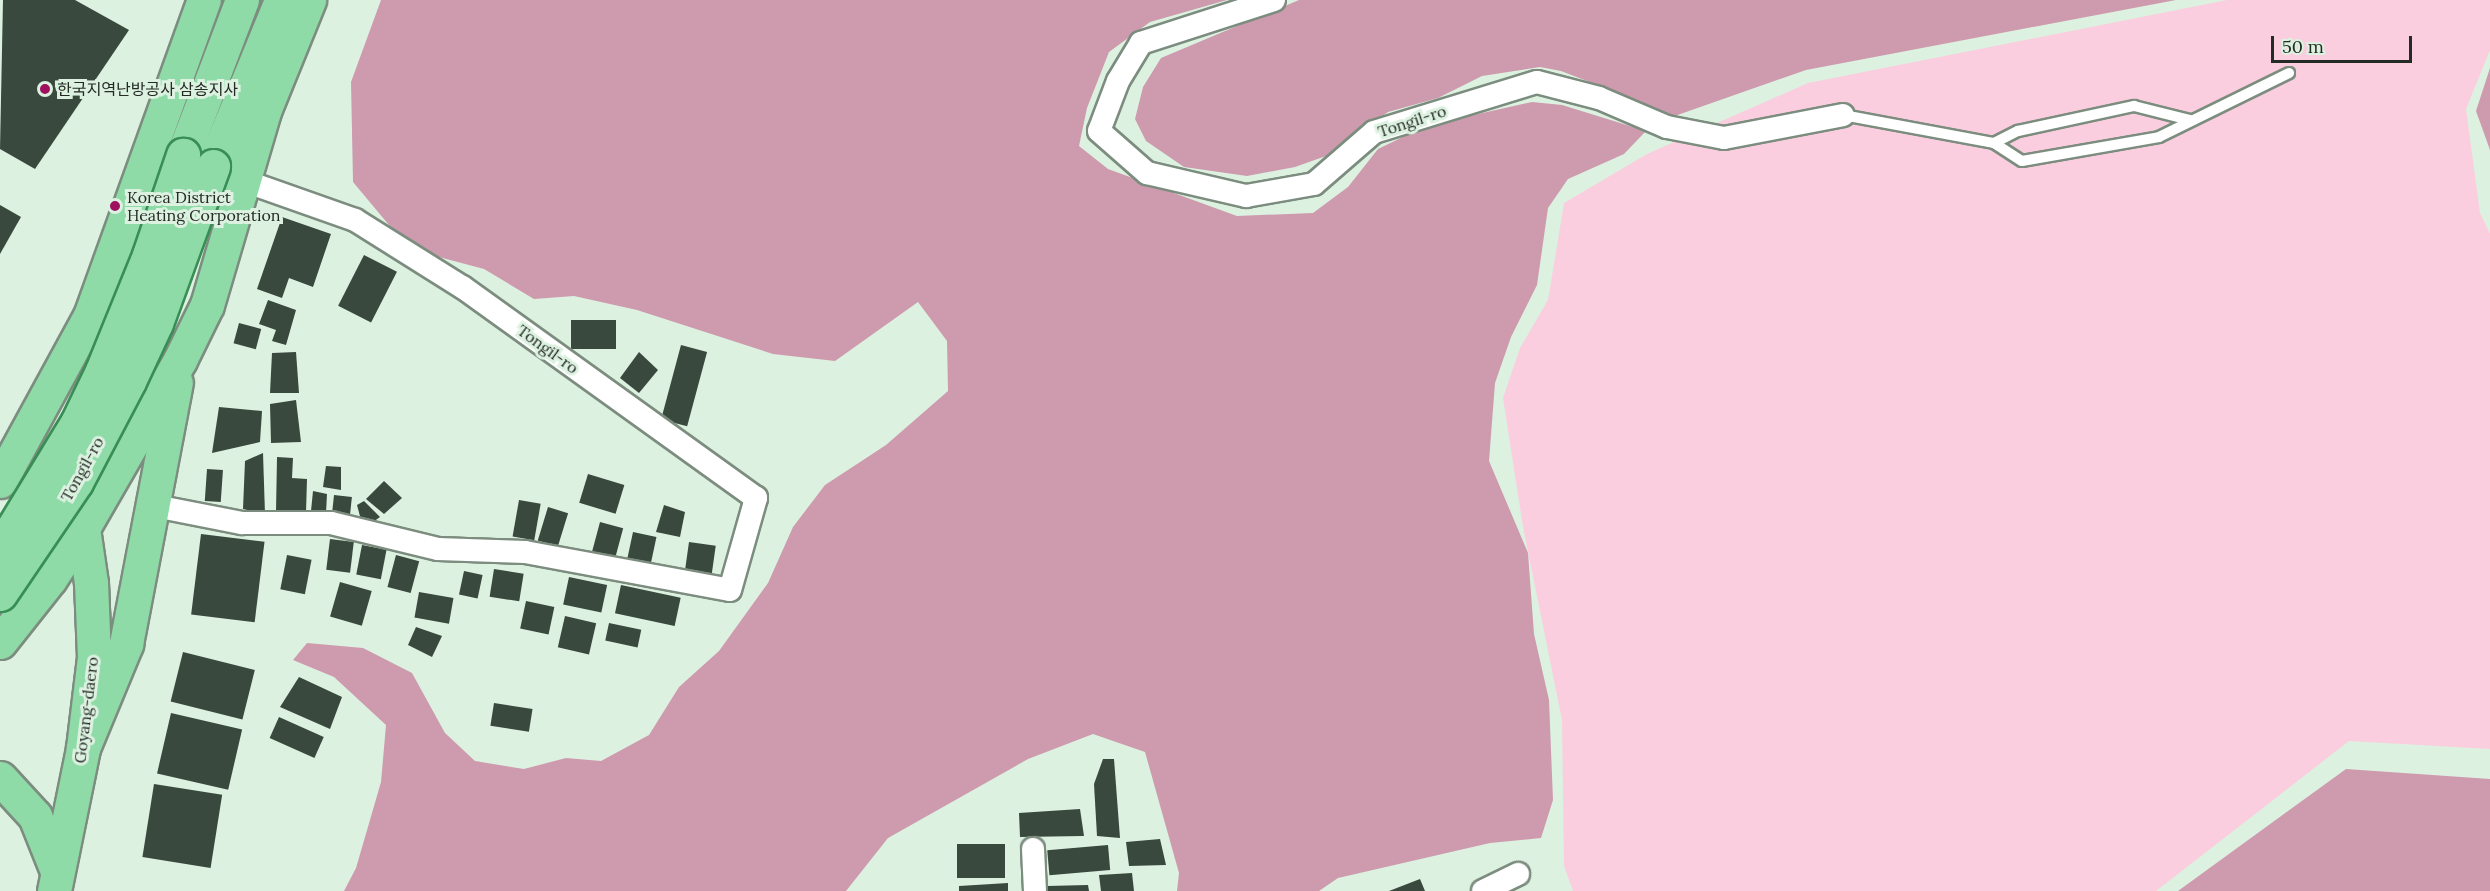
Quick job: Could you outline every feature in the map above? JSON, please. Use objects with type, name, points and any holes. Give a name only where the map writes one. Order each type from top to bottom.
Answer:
[{"type":"main road","points":[[83,528],[2,473],[90,316],[204,0]]},
{"type":"main road","name":"Tongil-ro","points":[[0,549],[77,423],[102,371],[149,255],[242,0]]},
{"type":"main road","name":"Tongil-ro","points":[[0,594],[76,482],[156,324],[240,95],[281,0]]},
{"type":"main road","points":[[0,642],[50,579],[83,528],[180,360],[211,293],[242,180],[264,111],[309,0]]},
{"type":"main road","points":[[108,267],[122,294],[144,309],[176,314],[211,293]]},
{"type":"main road","points":[[83,748],[126,644],[155,506],[180,360]]},
{"type":"main road","name":"Goyang-daero","points":[[55,881],[83,748],[94,657],[91,583],[83,528]]},
{"type":"main road","points":[[0,778],[35,816],[55,881]]},
{"type":"street","name":"Tongil-ro","points":[[1274,0],[1141,43],[1118,81],[1099,131],[1147,173],[1246,196],[1314,184],[1374,132],[1537,82],[1599,98],[1668,127],[1724,138],[1843,115]]},
{"type":"street","name":"Tongil-ro","points":[[155,506],[242,523],[331,523],[438,549],[525,552],[730,591],[756,498],[462,287],[355,220],[242,180]]},
{"type":"street","points":[[1034,849],[1035,891]]},
{"type":"street","points":[[1483,891],[1518,874]]},
{"type":"lane","points":[[1843,115],[1994,143],[2022,161],[2159,137],[2289,74]]},
{"type":"lane","points":[[1994,143],[2018,131],[2134,106],[2190,120]]},
{"type":"shaded area","points":[[381,0],[1227,0],[1150,22],[1109,52],[1087,108],[1079,146],[1108,169],[1237,216],[1313,213],[1348,187],[1378,149],[1407,135],[1469,116],[1532,102],[1562,105],[1646,131],[1624,154],[1568,179],[1548,208],[1537,285],[1511,337],[1495,383],[1489,461],[1528,553],[1534,634],[1549,700],[1553,800],[1541,838],[1490,843],[1338,878],[1319,891],[1177,891],[1179,873],[1145,752],[1093,734],[1028,759],[888,838],[846,891],[344,891],[356,868],[381,782],[386,725],[334,677],[293,660],[307,643],[363,648],[412,673],[445,733],[475,761],[524,769],[566,758],[601,761],[649,735],[679,687],[719,651],[768,583],[793,527],[825,485],[886,445],[948,391],[947,341],[918,302],[835,361],[773,354],[637,310],[574,296],[534,299],[484,269],[409,249],[353,182],[351,82]]},
{"type":"shaded area","points":[[1299,0],[2176,0],[1806,70],[1669,118],[1642,102],[1561,71],[1540,67],[1482,76],[1438,98],[1388,112],[1326,156],[1295,167],[1247,176],[1184,167],[1146,141],[1135,119],[1143,87],[1161,58]]},
{"type":"shaded area","points":[[2227,0],[2490,0],[2490,50],[2466,109],[2480,213],[2490,234],[2490,749],[2349,741],[2156,891],[1573,891],[1564,866],[1562,720],[1523,527],[1503,398],[1520,348],[1548,300],[1564,203],[1647,154],[1808,83]]},
{"type":"shaded area","points":[[2490,68],[2490,150],[2476,111]]},
{"type":"shaded area","points":[[2346,769],[2490,779],[2490,891],[2178,891]]},
{"type":"building","name":"한국지역난방공사 삼송지사","points":[[3,0],[75,0],[129,30],[35,169],[0,149]]},
{"type":"building","points":[[0,205],[21,217],[0,254]]},
{"type":"building","points":[[282,217],[331,234],[313,287],[289,278],[282,298],[257,289]]},
{"type":"building","points":[[364,255],[397,272],[371,323],[338,306]]},
{"type":"building","points":[[268,300],[296,310],[286,345],[272,341],[276,330],[259,324]]},
{"type":"building","points":[[571,320],[616,320],[616,349],[571,349]]},
{"type":"building","points":[[239,323],[261,329],[256,349],[234,343]]},
{"type":"building","points":[[681,345],[707,352],[687,426],[661,419]]},
{"type":"building","points":[[296,352],[299,393],[270,393],[272,353]]},
{"type":"building","points":[[639,352],[658,370],[639,393],[620,378]]},
{"type":"building","points":[[296,400],[301,442],[271,443],[270,404]]},
{"type":"building","points":[[219,407],[262,411],[260,442],[212,453]]},
{"type":"building","points":[[263,453],[265,514],[243,509],[245,461]]},
{"type":"building","points":[[277,457],[293,458],[292,478],[307,479],[306,513],[276,512]]},
{"type":"building","points":[[326,466],[341,467],[341,490],[323,487]]},
{"type":"building","points":[[207,469],[223,470],[221,502],[205,501]]},
{"type":"building","points":[[588,474],[624,485],[616,514],[579,503]]},
{"type":"building","points":[[384,481],[402,498],[384,514],[366,499]]},
{"type":"building","points":[[313,491],[327,494],[326,513],[311,511]]},
{"type":"building","points":[[334,495],[352,497],[350,516],[332,514]]},
{"type":"building","points":[[519,500],[541,504],[534,540],[513,536]]},
{"type":"building","points":[[364,501],[380,517],[373,522],[361,520],[357,505]]},
{"type":"building","points":[[664,505],[685,512],[680,537],[656,532]]},
{"type":"building","points":[[548,507],[568,513],[558,547],[538,540]]},
{"type":"building","points":[[600,522],[623,528],[615,559],[592,553]]},
{"type":"building","points":[[633,532],[656,537],[650,565],[627,560]]},
{"type":"building","points":[[201,534],[265,542],[255,622],[191,614]]},
{"type":"building","points":[[330,539],[354,542],[350,573],[326,570]]},
{"type":"building","points":[[689,542],[716,546],[712,574],[685,571]]},
{"type":"building","points":[[362,545],[387,550],[381,579],[356,574]]},
{"type":"building","points":[[287,555],[312,560],[305,594],[280,589]]},
{"type":"building","points":[[396,555],[419,561],[411,593],[387,587]]},
{"type":"building","points":[[494,569],[524,574],[519,601],[490,597]]},
{"type":"building","points":[[464,571],[483,575],[478,598],[459,594]]},
{"type":"building","points":[[569,577],[607,585],[601,612],[563,604]]},
{"type":"building","points":[[340,582],[372,591],[362,626],[330,617]]},
{"type":"building","points":[[621,585],[681,598],[675,626],[615,613]]},
{"type":"building","points":[[419,592],[453,598],[449,624],[414,618]]},
{"type":"building","points":[[526,601],[554,607],[549,634],[520,628]]},
{"type":"building","points":[[565,616],[596,623],[589,654],[558,647]]},
{"type":"building","points":[[609,623],[641,630],[638,647],[605,641]]},
{"type":"building","points":[[416,627],[442,636],[432,657],[408,645]]},
{"type":"building","points":[[183,652],[255,670],[242,719],[171,701]]},
{"type":"building","points":[[299,677],[342,697],[330,729],[280,707]]},
{"type":"building","points":[[494,703],[533,709],[529,732],[490,726]]},
{"type":"building","points":[[171,713],[242,729],[228,790],[157,773]]},
{"type":"building","points":[[279,717],[324,737],[314,758],[270,738]]},
{"type":"building","points":[[1103,759],[1114,759],[1120,838],[1097,836],[1094,784]]},
{"type":"building","points":[[154,784],[222,795],[211,868],[142,857]]},
{"type":"building","points":[[1080,809],[1084,836],[1020,837],[1019,813]]},
{"type":"building","points":[[1160,839],[1166,865],[1129,866],[1126,842]]},
{"type":"building","points":[[957,844],[1005,844],[1005,878],[957,878]]},
{"type":"building","points":[[1108,845],[1110,870],[1049,875],[1047,850]]},
{"type":"building","points":[[1132,873],[1134,891],[1101,891],[1099,875]]},
{"type":"building","points":[[1420,879],[1425,891],[1389,891]]},
{"type":"building","points":[[1008,883],[1008,891],[959,891],[959,886]]},
{"type":"building","points":[[1088,885],[1089,891],[1047,891],[1047,886]]},
{"type":"place","name":"한국지역난방공사 삼송지사","points":[[45,89]]},
{"type":"place","name":"Korea District Heating Corporation","points":[[115,206]]}]
